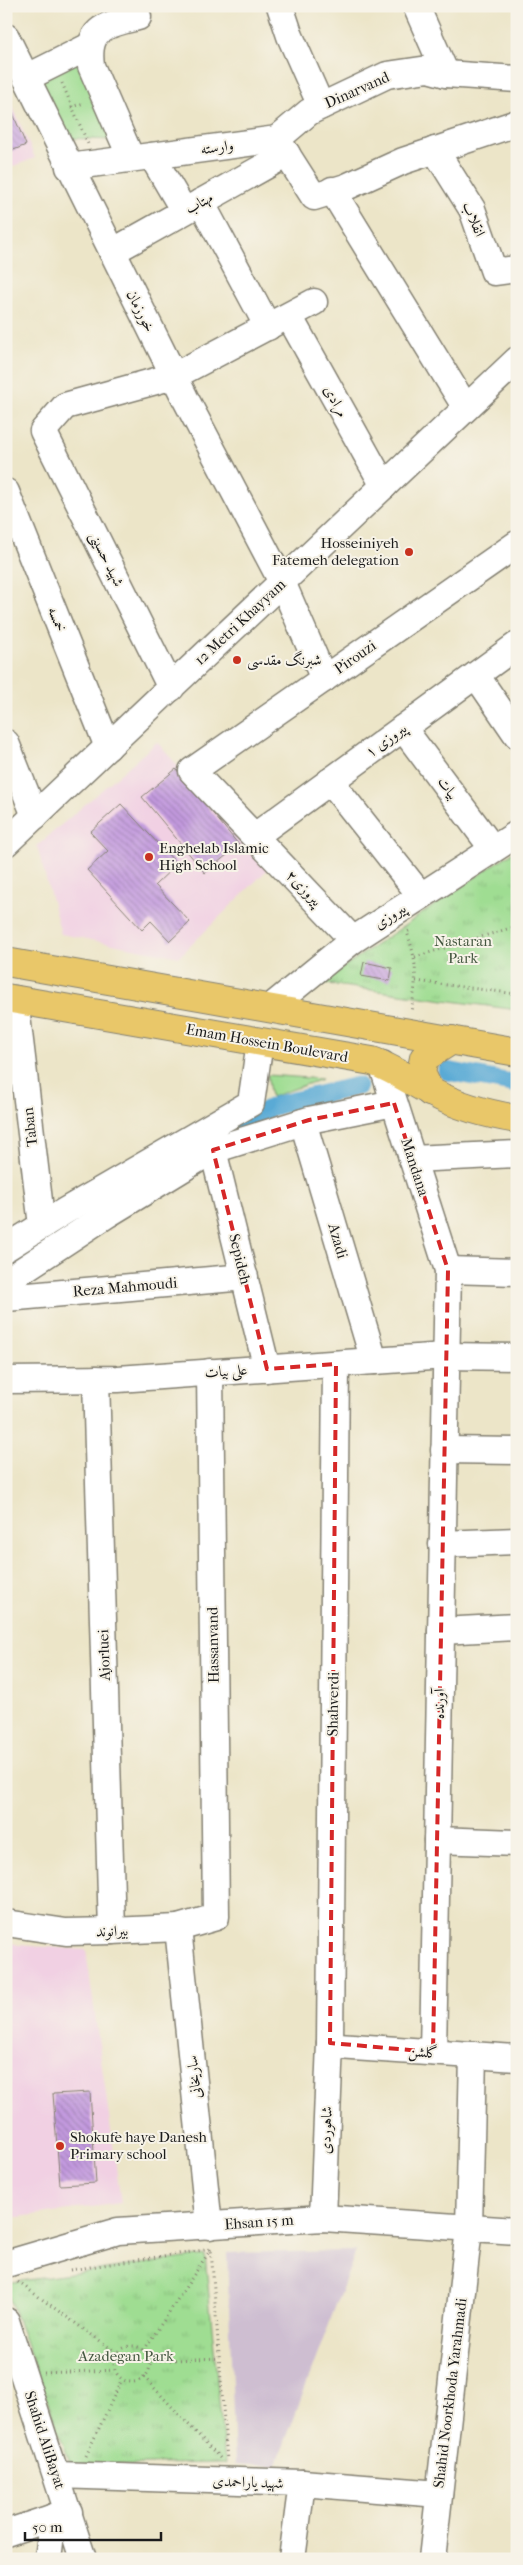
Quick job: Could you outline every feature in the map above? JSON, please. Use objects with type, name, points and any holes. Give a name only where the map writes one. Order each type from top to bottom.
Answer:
[{"type":"main road","points":[[6,962],[271,1007],[517,1052]]},
{"type":"main road","name":"Emam Hossein Boulevard","points":[[11,998],[372,1061],[382,1064],[430,1092],[474,1111],[517,1119]]},
{"type":"main road","points":[[382,1064],[395,1054],[398,1047],[392,1034],[395,1030]]},
{"type":"main road","points":[[430,1092],[421,1073],[424,1058],[452,1040]]},
{"type":"street","points":[[280,6],[290,36],[321,106]]},
{"type":"street","points":[[416,6],[446,74]]},
{"type":"street","points":[[26,78],[54,64],[99,26],[138,18]]},
{"type":"street","name":"مرادی","points":[[99,26],[91,66],[105,97],[141,157],[193,206],[278,322],[384,486]]},
{"type":"street","name":"خورزمان","points":[[6,37],[174,376],[282,582],[324,679]]},
{"type":"street","name":"Dinarvand","points":[[282,146],[309,112],[387,75],[428,69],[446,74],[517,79]]},
{"type":"street","points":[[282,146],[314,197],[346,187],[403,161],[517,123]]},
{"type":"street","name":"وارسته","points":[[69,167],[141,157],[282,146]]},
{"type":"street","name":"مهتاب","points":[[112,252],[193,206],[282,146]]},
{"type":"street","name":"انقلاب","points":[[435,150],[472,209],[494,272],[517,269]]},
{"type":"street","points":[[332,190],[466,408]]},
{"type":"street","points":[[174,376],[314,302]]},
{"type":"street","name":"12 Metri Khayyam","points":[[6,843],[517,360]]},
{"type":"street","name":"شهید حسینی","points":[[171,688],[43,431],[65,406],[174,376]]},
{"type":"street","name":"خمسه","points":[[6,492],[108,747]]},
{"type":"street","name":"Pirouzi","points":[[192,771],[517,544]]},
{"type":"street","name":"پیروزی ۱","points":[[255,836],[517,645]]},
{"type":"street","points":[[476,675],[517,735]]},
{"type":"street","name":"بیات","points":[[403,728],[494,849]]},
{"type":"street","points":[[6,742],[35,816]]},
{"type":"street","name":"پیروزی۲","points":[[192,771],[353,940]]},
{"type":"street","points":[[330,781],[421,896]]},
{"type":"street","name":"پیروزی","points":[[271,1007],[353,940],[517,834]]},
{"type":"street","name":"Taban","points":[[11,998],[42,1226]]},
{"type":"street","points":[[6,1248],[251,1103],[260,1042]]},
{"type":"street","name":"Mandana","points":[[382,1064],[448,1270],[445,1356]]},
{"type":"street","points":[[6,1281],[108,1214],[213,1150],[303,1122],[394,1103]]},
{"type":"street","name":"Azadi","points":[[303,1122],[374,1361]]},
{"type":"street","name":"Sepideh","points":[[213,1150],[267,1369]]},
{"type":"street","points":[[412,1159],[517,1154]]},
{"type":"street","points":[[448,1270],[517,1272]]},
{"type":"street","name":"Reza Mahmoudi","points":[[6,1298],[244,1276]]},
{"type":"street","name":"علی بیات","points":[[6,1380],[96,1379],[445,1356],[517,1357]]},
{"type":"street","name":"آورنده","points":[[433,2052],[445,1356]]},
{"type":"street","name":"Shahverdi","points":[[330,2043],[336,1364]]},
{"type":"street","name":"Hassanvand","points":[[210,1372],[216,1917]]},
{"type":"street","name":"Ajorluei","points":[[96,1379],[112,1931]]},
{"type":"street","points":[[444,1450],[517,1451]]},
{"type":"street","points":[[442,1544],[517,1541]]},
{"type":"street","points":[[441,1631],[517,1627]]},
{"type":"street","points":[[437,1840],[517,1843]]},
{"type":"street","name":"بیرانوند","points":[[6,1923],[66,1932],[112,1931],[178,1928],[216,1917]]},
{"type":"street","name":"ساریخانی","points":[[178,1928],[215,2233]]},
{"type":"street","name":"گلشن","points":[[330,2043],[338,2046],[517,2058]]},
{"type":"street","name":"شاهوردی","points":[[322,2218],[330,2043]]},
{"type":"street","name":"Shahid Noorkhoda Yarahmadi","points":[[432,2559],[469,2228],[473,2055]]},
{"type":"street","name":"Ehsan 15 m","points":[[14,2271],[118,2231],[215,2233],[322,2218],[517,2232]]},
{"type":"street","name":"Shahid AliBayat","points":[[6,2321],[58,2475],[61,2515],[83,2559]]},
{"type":"street","name":"شهید یاراحمدی","points":[[58,2475],[302,2484],[438,2494]]},
{"type":"street","points":[[292,2559],[302,2484]]},
{"type":"street","points":[[6,2533],[61,2515]]},
{"type":"street","points":[[48,2559],[61,2515]]},
{"type":"path","points":[[54,64],[96,163]]},
{"type":"path","points":[[44,116],[105,97]]},
{"type":"path","points":[[416,956],[517,926]]},
{"type":"path","points":[[395,1030],[416,981],[416,956],[407,932],[415,927]]},
{"type":"path","points":[[416,981],[517,994]]},
{"type":"path","points":[[69,2270],[215,2233]]},
{"type":"path","points":[[144,2350],[215,2233]]},
{"type":"path","points":[[144,2377],[228,2466],[219,2358],[215,2233]]},
{"type":"path","points":[[14,2271],[12,2278],[117,2353]]},
{"type":"path","points":[[133,2346],[144,2350],[150,2361],[148,2373],[133,2382],[122,2379],[114,2370],[113,2364],[117,2353],[121,2349],[133,2346]]},
{"type":"path","points":[[150,2361],[219,2358]]},
{"type":"path","points":[[23,2374],[114,2370]]},
{"type":"path","points":[[85,2458],[122,2379]]},
{"type":"highlighted area","points":[[394,1103],[448,1270],[433,2052],[330,2043],[336,1364],[267,1369],[213,1150],[309,1120]]},
{"type":"shaded area","points":[[6,91],[35,158],[6,169]]},
{"type":"shaded area","name":"Enghelab Islamic High School","points":[[157,742],[268,869],[179,957],[61,934],[37,846]]},
{"type":"shaded area","points":[[6,1941],[19,1945],[86,1950],[121,2203],[11,2218],[6,2214]]},
{"type":"shaded area","points":[[356,2251],[276,2466],[235,2464],[227,2253]]},
{"type":"green space","points":[[79,56],[111,140],[67,138],[36,76]]},
{"type":"green space","name":"Nastaran Park","points":[[517,849],[517,1010],[320,983]]},
{"type":"green space","points":[[267,1075],[322,1079],[271,1097]]},
{"type":"green space","name":"Azadegan Park","points":[[205,2255],[225,2463],[71,2465],[6,2289],[6,2283]]},
{"type":"building","points":[[6,97],[26,145],[6,153]]},
{"type":"building","points":[[176,769],[239,845],[205,873],[142,797]]},
{"type":"building","points":[[121,804],[177,864],[155,885],[190,922],[170,941],[151,921],[142,930],[87,870],[108,851],[90,832]]},
{"type":"building","points":[[364,962],[392,968],[390,981],[361,976]]},
{"type":"building","points":[[90,2092],[96,2183],[60,2185],[53,2094]]},
{"type":"waterway","points":[[447,1071],[517,1084]]},
{"type":"waterway","points":[[231,1127],[277,1105],[358,1086]]},
{"type":"place","name":"Hosseiniyeh Fatemeh delegation","points":[[409,552]]},
{"type":"place","name":"شبرنگ مقدسی","points":[[237,660]]},
{"type":"place","name":"Enghelab Islamic High School","points":[[149,857]]},
{"type":"place","name":"Shokufe haye Danesh Primary school","points":[[60,2146]]}]
